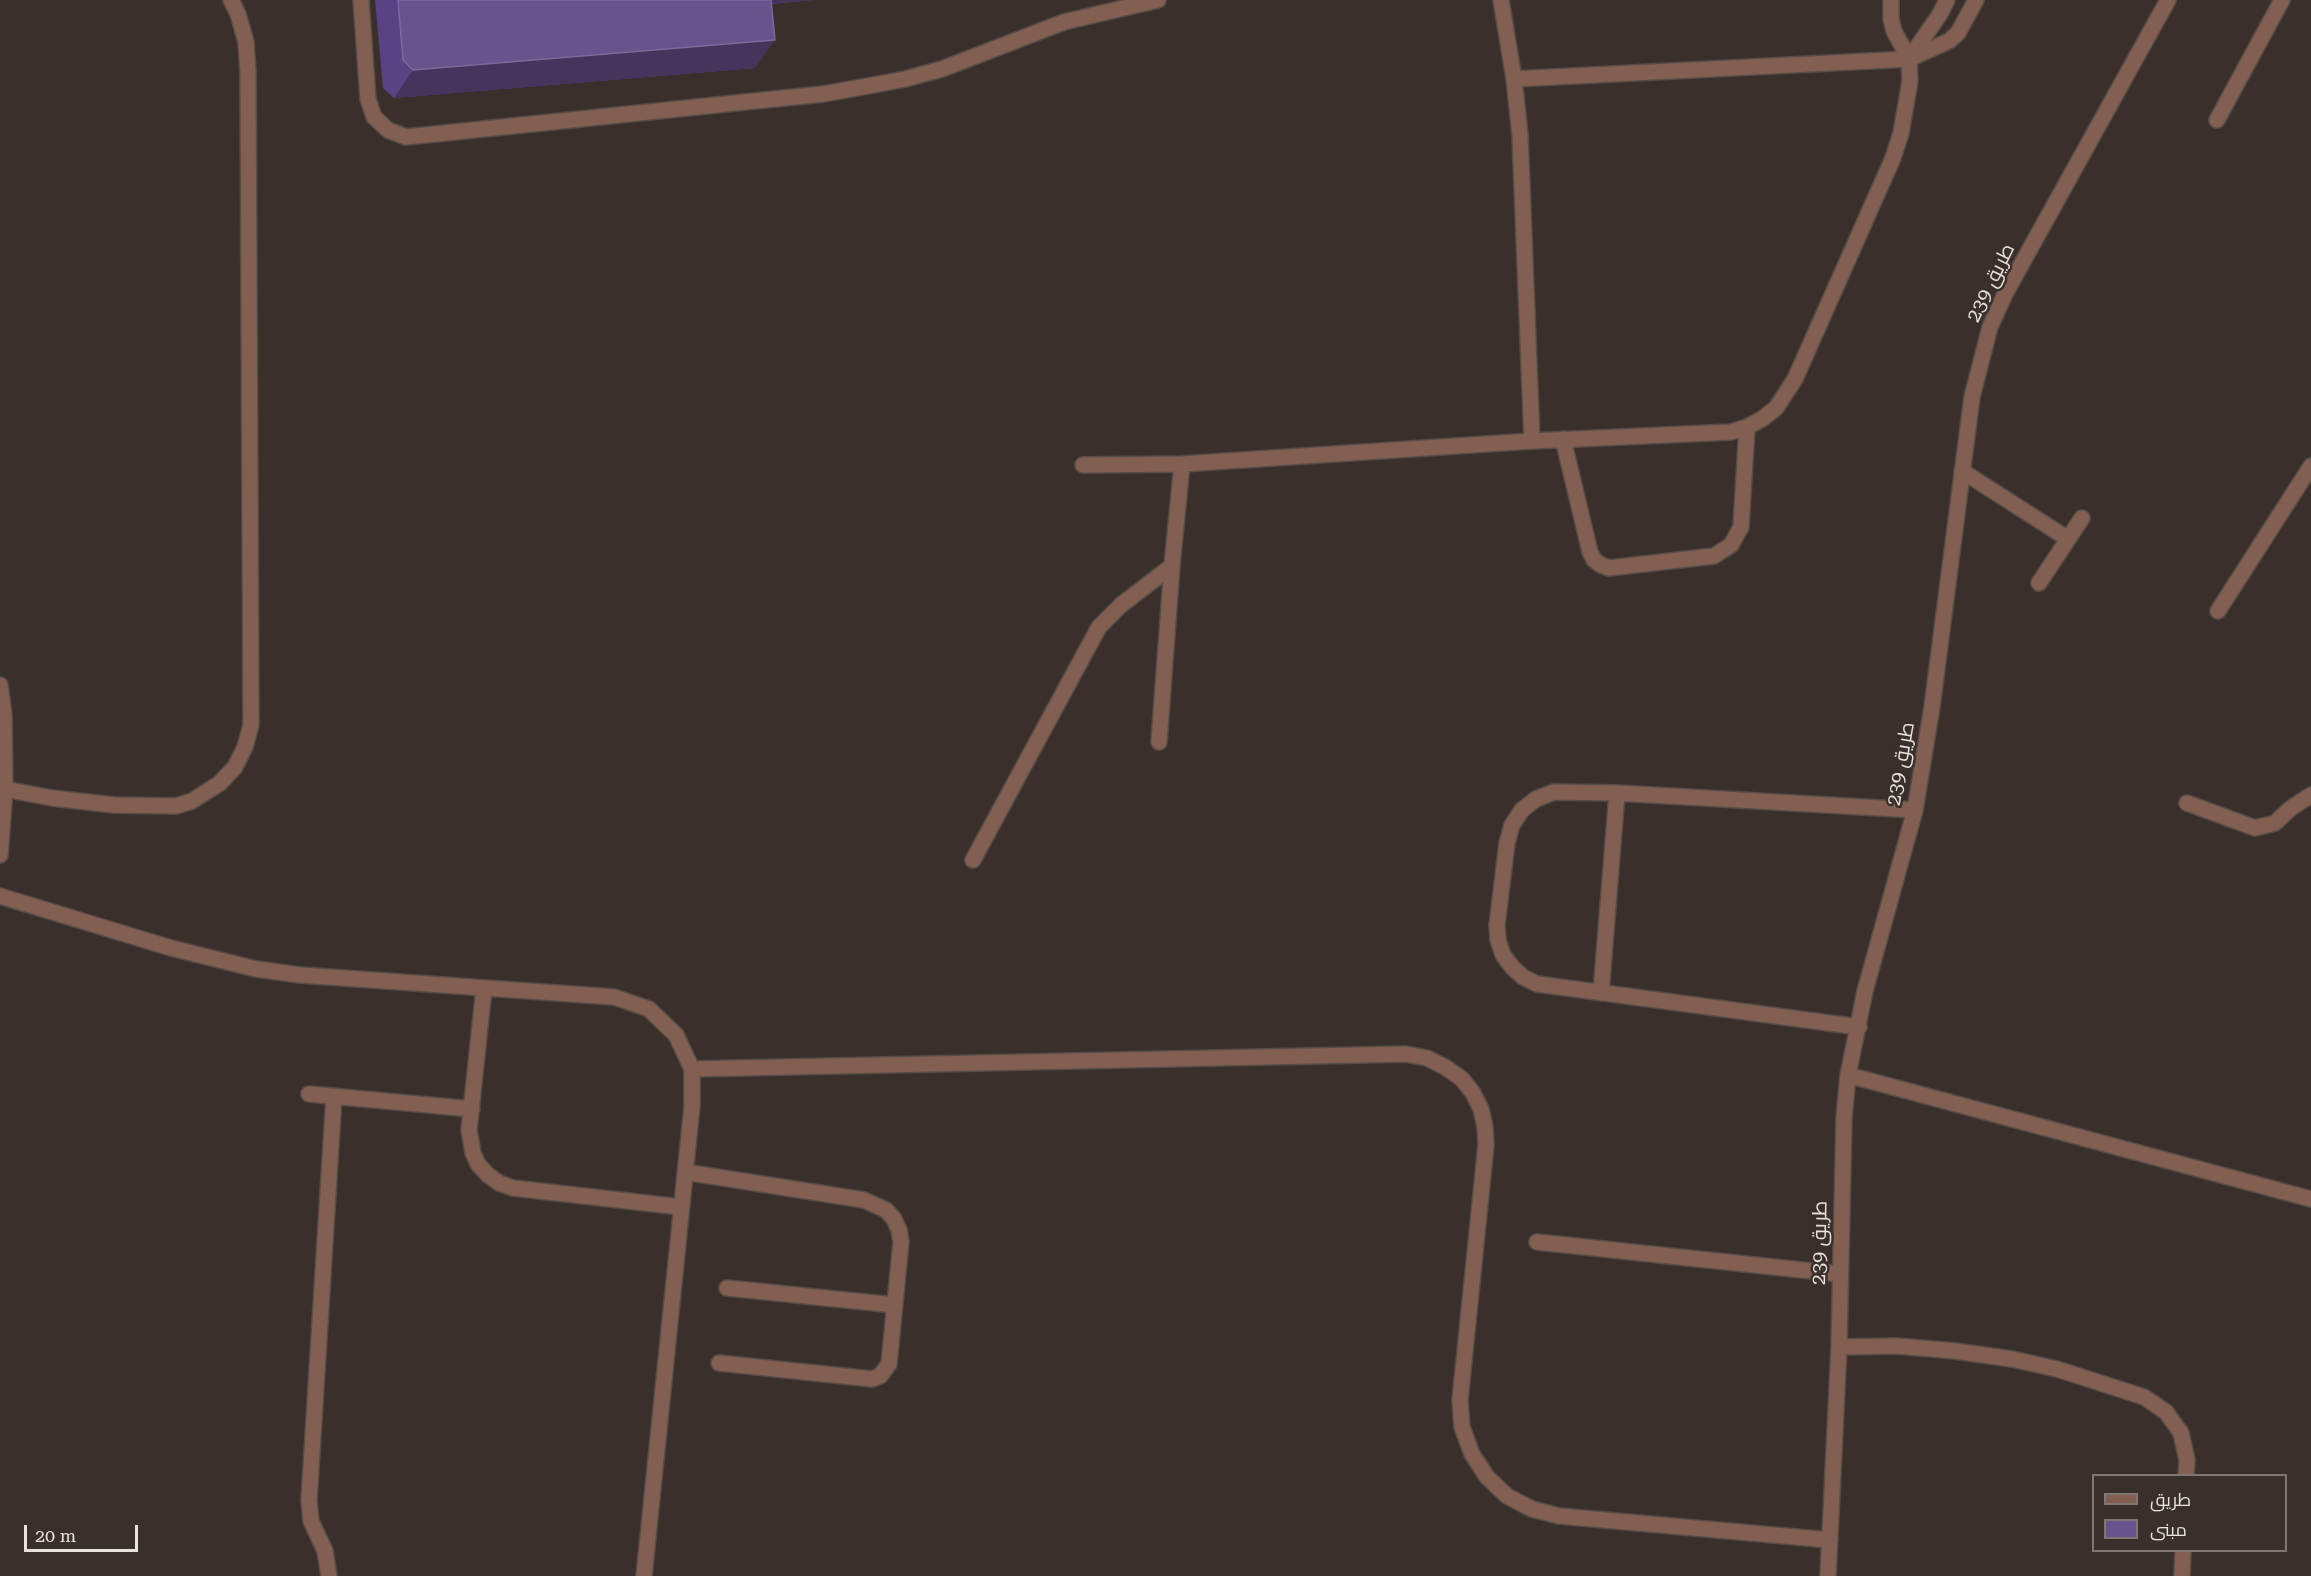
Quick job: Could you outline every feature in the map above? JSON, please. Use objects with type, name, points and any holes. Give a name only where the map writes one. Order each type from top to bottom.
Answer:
[{"type":"lane","points":[[2,789],[52,798],[114,805],[176,806],[200,798],[220,783],[235,767],[245,747],[251,725],[248,72],[246,42],[238,14],[231,0]]},
{"type":"lane","points":[[361,0],[368,99],[374,117],[388,129],[406,136],[834,92],[905,79],[942,69],[1064,22],[1158,0]]},
{"type":"lane","points":[[1501,0],[1514,79],[1520,135],[1532,441]]},
{"type":"lane","points":[[1892,0],[1891,19],[1894,31],[1909,59]]},
{"type":"lane","points":[[1083,465],[1182,464],[1563,439],[1731,432],[1762,419],[1776,408],[1795,379],[1888,169],[1901,133],[1907,107],[1909,59],[1947,0]]},
{"type":"lane","points":[[1514,79],[1909,59],[1949,40],[1958,33],[1976,0]]},
{"type":"lane","name":"طريق 239","points":[[1828,1576],[1839,1347],[1844,1118],[1848,1075],[1865,991],[1915,810],[1932,707],[1972,397],[1990,327],[2011,284],[2168,0]]},
{"type":"lane","points":[[2217,120],[2282,0]]},
{"type":"lane","points":[[1563,439],[1590,552],[1601,566],[1609,568],[1714,556],[1731,545],[1741,527],[1747,427]]},
{"type":"lane","points":[[1159,742],[1182,464]]},
{"type":"lane","points":[[2218,611],[2311,466]]},
{"type":"lane","points":[[1962,471],[2068,539]]},
{"type":"lane","points":[[2039,583],[2082,518]]},
{"type":"lane","points":[[974,860],[1099,627],[1121,605],[1172,566]]},
{"type":"lane","points":[[0,685],[4,715],[0,855]]},
{"type":"lane","points":[[1859,1027],[1537,984],[1523,977],[1503,955],[1498,940],[1497,925],[1507,843],[1512,825],[1522,810],[1536,799],[1554,792],[1617,793],[1915,810]]},
{"type":"lane","points":[[1601,993],[1617,793]]},
{"type":"lane","points":[[2187,803],[2255,828],[2275,823],[2291,808],[2311,795]]},
{"type":"lane","points":[[0,896],[171,948],[256,969],[300,975],[614,997],[649,1009],[676,1035],[692,1069],[692,1107],[644,1576]]},
{"type":"lane","points":[[484,988],[469,1130],[473,1154],[478,1164],[488,1175],[513,1188],[681,1207]]},
{"type":"lane","points":[[692,1069],[1406,1054],[1427,1058],[1462,1079],[1473,1093],[1481,1109],[1485,1127],[1486,1145],[1460,1400],[1462,1427],[1472,1454],[1487,1477],[1507,1496],[1532,1509],[1559,1516],[1830,1540]]},
{"type":"lane","points":[[1848,1075],[2311,1199]]},
{"type":"lane","points":[[309,1094],[472,1109]]},
{"type":"lane","points":[[329,1576],[325,1551],[311,1521],[309,1500],[334,1096]]},
{"type":"lane","points":[[685,1172],[875,1203],[894,1219],[900,1236],[890,1365],[880,1376],[872,1378],[719,1363]]},
{"type":"lane","points":[[1537,1242],[1840,1274]]},
{"type":"lane","points":[[727,1288],[895,1305]]},
{"type":"lane","points":[[1839,1347],[1931,1349],[2012,1359],[2057,1369],[2144,1397],[2166,1412],[2181,1434],[2187,1460],[2186,1474]]},
{"type":"lane","points":[[2182,1576],[2183,1552]]},
{"type":"building","points":[[398,0],[771,0],[775,40],[413,70],[403,60]]}]
